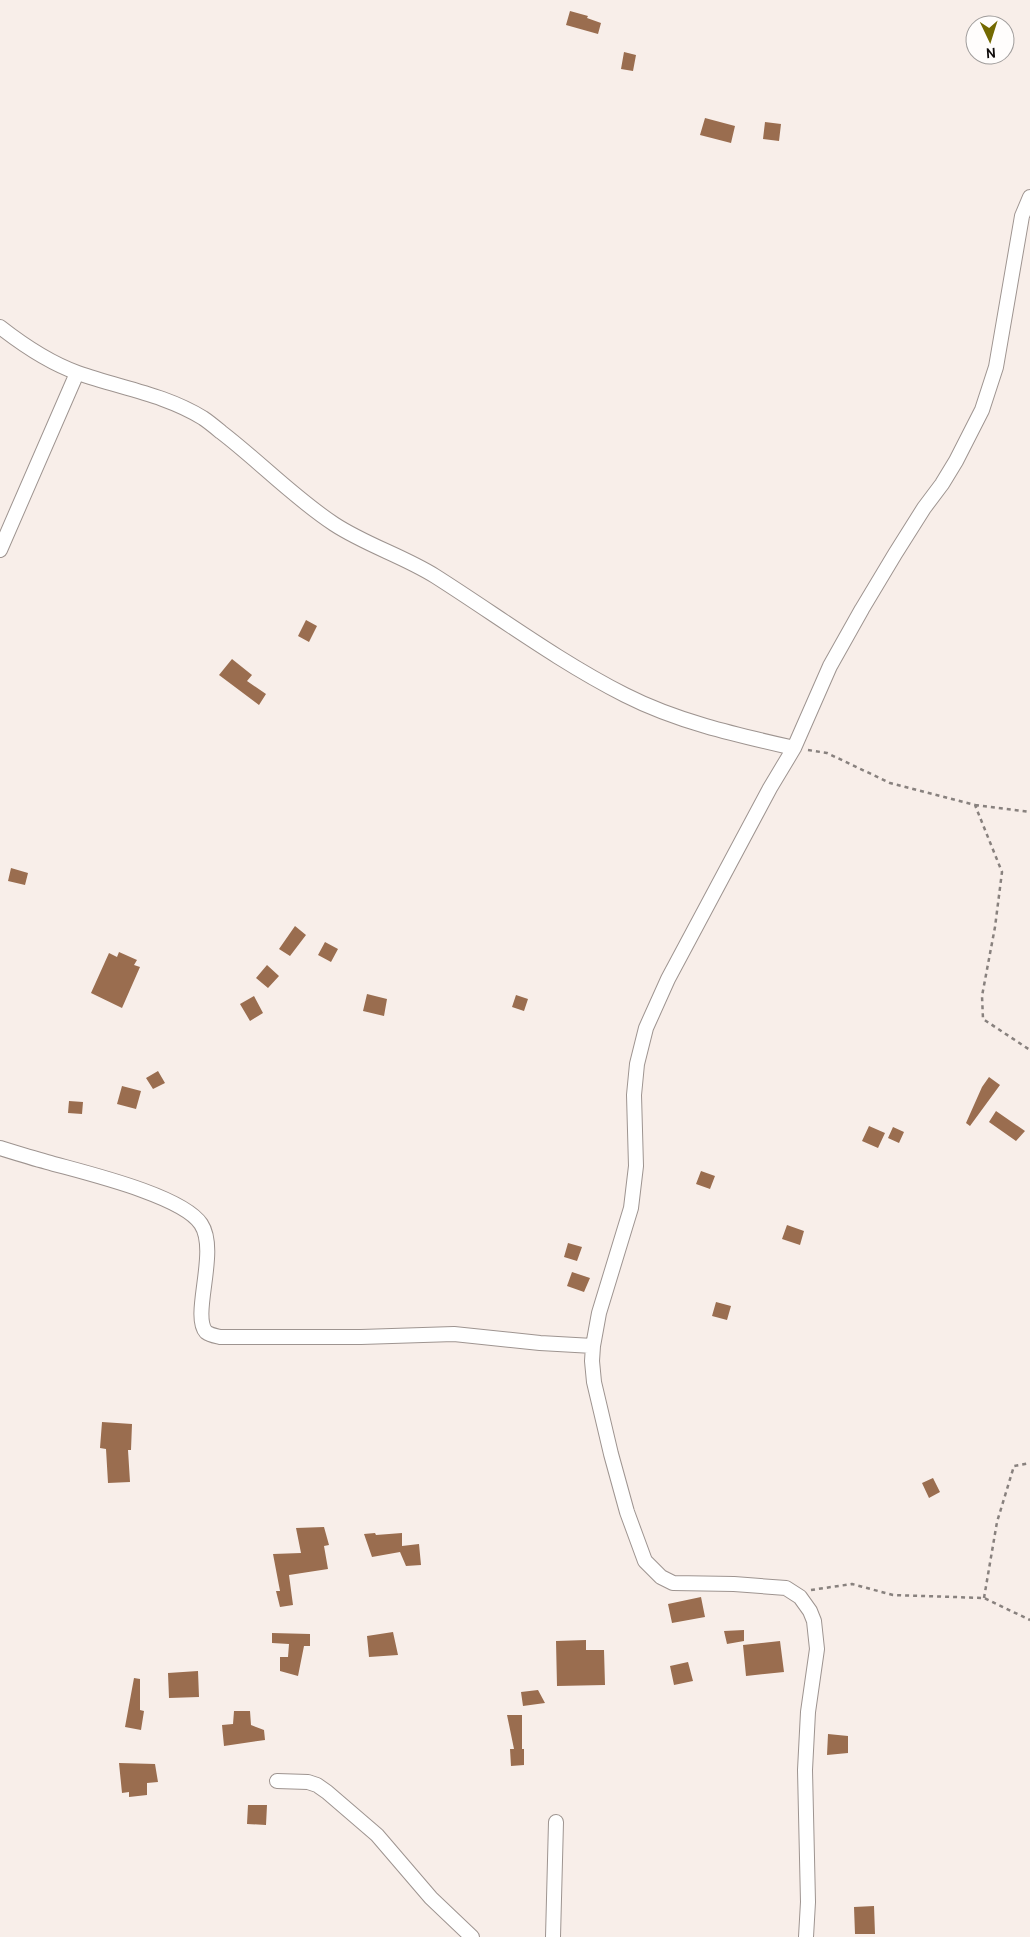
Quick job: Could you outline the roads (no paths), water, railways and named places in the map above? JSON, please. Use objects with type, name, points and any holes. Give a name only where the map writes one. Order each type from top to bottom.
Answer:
[{"type":"street","points":[[806,1937],[808,1902],[804,1770],[808,1712],[815,1668],[817,1639],[810,1611],[800,1597],[786,1588],[678,1584],[667,1581],[651,1568],[640,1551],[611,1454],[594,1382],[593,1346],[599,1312],[631,1208],[636,1166],[634,1095],[637,1064],[646,1028],[668,979],[770,788],[794,748],[830,666],[862,609],[924,508],[947,476],[982,410],[996,367],[1022,216],[1030,197]]},
{"type":"street","points":[[0,327],[41,355],[77,373],[164,399],[203,418],[239,445],[300,499],[335,525],[432,575],[563,660],[626,696],[670,714],[719,730],[794,748]]},
{"type":"street","points":[[0,550],[77,373]]},
{"type":"street","points":[[0,1148],[129,1186],[173,1203],[194,1215],[202,1224],[207,1236],[202,1316],[204,1328],[212,1335],[322,1337],[454,1334],[593,1346]]},
{"type":"street","points":[[277,1781],[308,1782],[317,1785],[327,1792],[377,1835],[431,1898],[472,1937]]},
{"type":"street","points":[[553,1937],[556,1822]]}]
